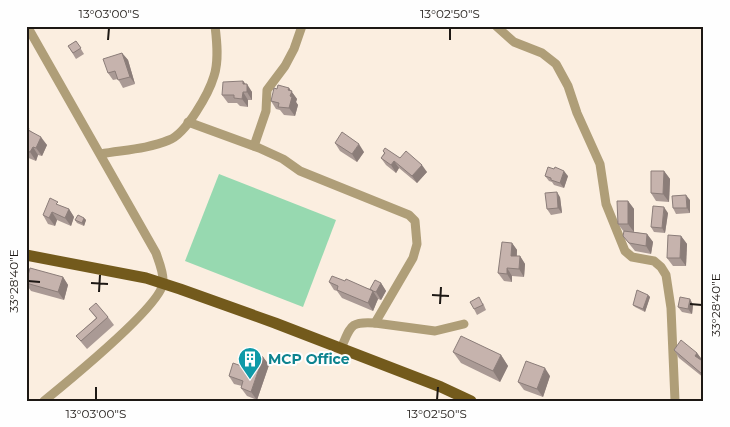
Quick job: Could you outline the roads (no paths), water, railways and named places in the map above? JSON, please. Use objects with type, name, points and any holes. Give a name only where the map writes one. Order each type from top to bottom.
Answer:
[{"type":"main road","points":[[26,255],[163,283],[226,304],[341,348],[471,401]]},
{"type":"street","points":[[27,26],[156,253],[163,283],[155,300],[142,313],[94,360],[44,401]]},
{"type":"street","points":[[101,154],[148,146],[169,140],[177,135],[198,108],[214,76],[216,59],[215,26]]},
{"type":"street","points":[[254,146],[266,111],[267,90],[285,66],[294,49],[302,26]]},
{"type":"street","points":[[496,26],[514,42],[542,53],[556,64],[568,86],[577,113],[600,164],[606,204],[625,251],[632,257],[654,261],[662,267],[666,275],[671,308],[675,401]]},
{"type":"street","points":[[188,122],[284,159],[300,171],[409,215],[415,221],[417,244],[413,258],[375,323]]},
{"type":"street","points":[[341,348],[350,329],[360,322],[435,331],[464,324]]},
{"type":"place","name":"MCP Office","points":[[250,380]]}]
